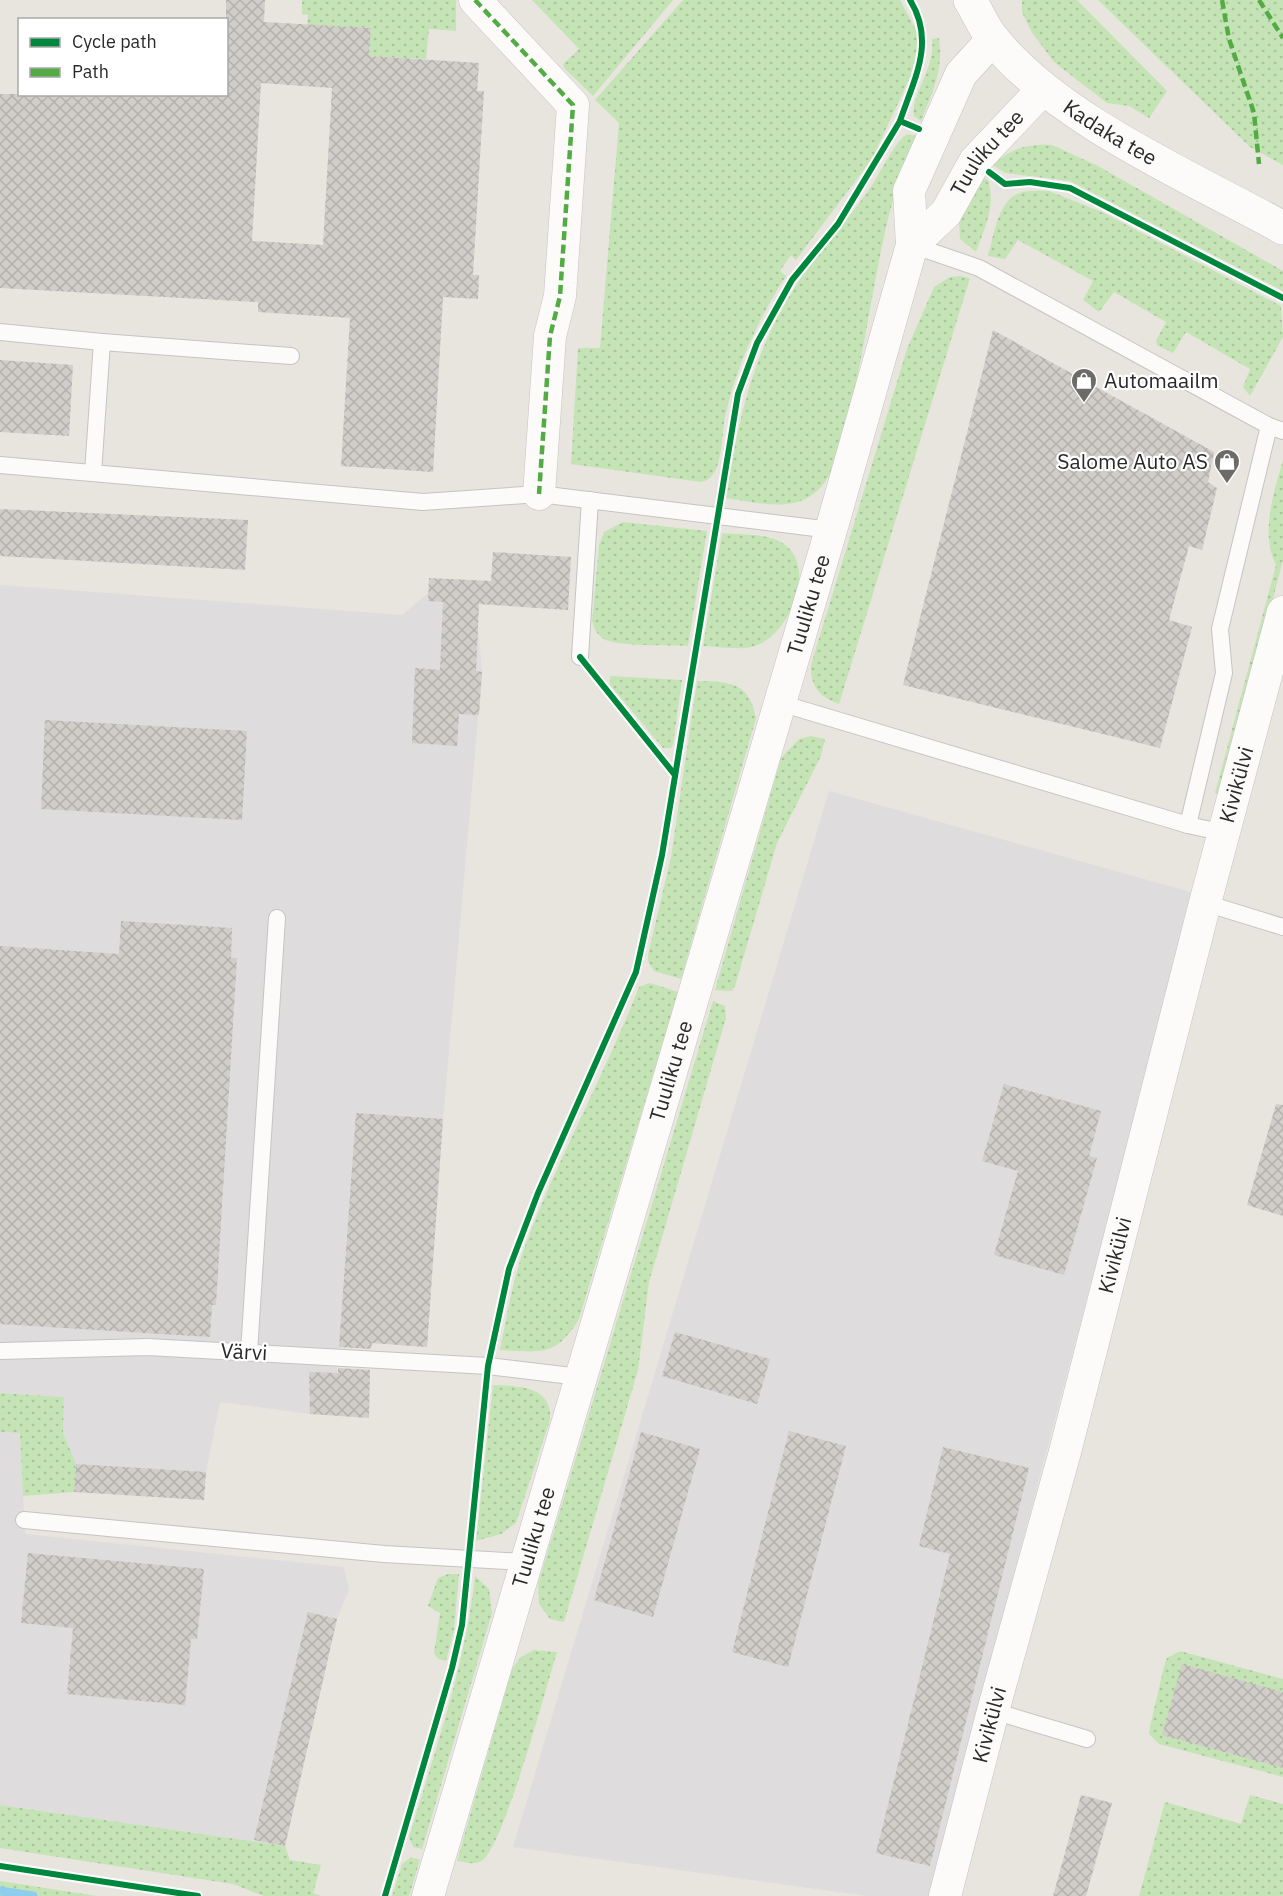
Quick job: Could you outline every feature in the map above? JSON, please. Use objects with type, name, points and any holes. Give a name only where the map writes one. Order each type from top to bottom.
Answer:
[{"type":"main road","name":"Kadaka tee","points":[[970,0],[993,39],[1043,89],[1116,137],[1283,228]]},
{"type":"street","points":[[475,0],[573,105],[560,296],[550,336],[538,494]]},
{"type":"street","name":"Tuuliku tee","points":[[428,1896],[831,530],[912,245],[909,191],[961,74],[993,39]]},
{"type":"street","name":"Tuuliku tee","points":[[912,245],[946,213],[975,161],[1043,89]]},
{"type":"street","name":"Kivikülvi","points":[[945,1896],[993,1711],[1068,1440],[1205,903],[1283,612]]},
{"type":"lane","points":[[912,245],[979,268],[1276,428],[1220,629],[1224,673],[1188,825]]},
{"type":"lane","points":[[0,332],[291,356]]},
{"type":"lane","points":[[93,473],[102,342]]},
{"type":"lane","points":[[0,465],[423,502],[538,494],[831,530]]},
{"type":"lane","points":[[580,657],[590,500]]},
{"type":"lane","points":[[780,703],[1188,825],[1224,833]]},
{"type":"lane","points":[[1205,903],[1283,927]]},
{"type":"lane","points":[[249,1352],[277,918]]},
{"type":"lane","name":"Värvi","points":[[0,1351],[148,1347],[488,1366],[580,1377]]},
{"type":"lane","points":[[24,1520],[384,1554],[525,1562]]},
{"type":"lane","points":[[993,1711],[1087,1739]]},
{"type":"shaded area","points":[[445,579],[442,624],[478,626],[482,672],[443,1119],[427,1347],[340,1341],[337,1373],[309,1372],[310,1414],[220,1402],[206,1472],[76,1464],[63,1433],[64,1397],[0,1393],[0,585],[402,615]]},
{"type":"shaded area","points":[[829,791],[1194,893],[929,1896],[867,1896],[513,1847]]},
{"type":"shaded area","points":[[0,1432],[20,1433],[25,1534],[344,1567],[349,1590],[337,1619],[285,1846],[0,1805]]},
{"type":"green space","points":[[302,0],[456,0],[456,31],[429,29],[426,59],[369,56],[371,28],[307,25],[308,15],[302,14]]},
{"type":"green space","points":[[532,0],[673,0],[593,96],[565,69],[563,64],[579,49]]},
{"type":"green space","points":[[683,0],[900,0],[917,32],[919,49],[914,69],[872,159],[796,260],[791,255],[780,271],[786,276],[757,326],[735,380],[725,417],[718,465],[708,479],[701,482],[571,464],[578,348],[600,348],[619,123],[595,100]]},
{"type":"green space","points":[[1022,0],[1077,0],[1167,91],[1149,118],[1129,106],[1107,103],[1054,62],[1031,31],[1022,12]]},
{"type":"green space","points":[[1098,0],[1283,0],[1283,165],[1250,147]]},
{"type":"green space","points":[[939,38],[938,71],[921,121],[914,116],[914,108],[930,60],[932,39]]},
{"type":"green space","points":[[908,134],[916,136],[889,215],[851,403],[838,453],[828,477],[818,490],[798,502],[774,505],[726,498],[749,389],[757,363],[780,312],[804,274],[872,185],[899,142]]},
{"type":"green space","points":[[1052,145],[1098,166],[1283,271],[1283,291],[1070,181],[1005,173],[993,165],[1020,148]]},
{"type":"green space","points":[[983,177],[988,180],[991,199],[986,225],[976,252],[960,239],[959,221]]},
{"type":"green space","points":[[1049,191],[1102,212],[1281,306],[1283,337],[1250,396],[1243,387],[1250,369],[1186,332],[1173,353],[1157,345],[1156,341],[1166,322],[1114,292],[1099,312],[1083,300],[1093,281],[1018,240],[1005,259],[988,256],[998,219],[1007,203],[1023,192]]},
{"type":"green space","points":[[950,277],[970,278],[839,704],[826,698],[817,690],[812,679],[811,665],[907,349],[934,287]]},
{"type":"green space","points":[[1283,460],[1283,560],[1221,797],[1215,793],[1276,565],[1271,553],[1269,526],[1270,512]]},
{"type":"green space","points":[[623,522],[707,531],[688,646],[611,642],[604,639],[595,629],[592,621],[599,545],[604,532]]},
{"type":"green space","points":[[722,533],[775,539],[792,552],[798,565],[797,595],[791,610],[773,635],[755,646],[733,648],[703,646]]},
{"type":"green space","points":[[610,676],[682,680],[671,748],[663,748],[610,685]]},
{"type":"green space","points":[[697,681],[728,683],[743,690],[753,706],[756,718],[681,979],[654,971],[648,961],[648,955],[671,857]]},
{"type":"green space","points":[[811,736],[825,739],[821,756],[777,843],[735,986],[732,991],[715,990],[781,758],[799,739]]},
{"type":"green space","points":[[650,983],[678,992],[579,1319],[563,1340],[546,1350],[500,1350],[517,1269],[539,1211],[639,987]]},
{"type":"green space","points":[[713,1001],[725,1006],[726,1018],[649,1282],[638,1370],[564,1622],[550,1619],[539,1604],[538,1584]]},
{"type":"green space","points":[[493,1385],[522,1387],[540,1394],[546,1400],[550,1420],[516,1523],[501,1534],[476,1541]]},
{"type":"green space","points":[[0,1393],[64,1397],[63,1433],[76,1464],[74,1492],[23,1496],[20,1433],[0,1432]]},
{"type":"green space","points":[[448,1574],[459,1574],[454,1631],[446,1661],[438,1659],[434,1653],[440,1613],[428,1606],[438,1578]]},
{"type":"green space","points":[[475,1576],[489,1589],[492,1613],[422,1849],[413,1847],[409,1837],[457,1675]]},
{"type":"green space","points":[[534,1650],[557,1652],[513,1795],[492,1847],[483,1860],[474,1863],[457,1861],[512,1669],[521,1657]]},
{"type":"green space","points":[[1180,1651],[1283,1679],[1283,1777],[1159,1744],[1149,1734],[1164,1666],[1167,1658]]},
{"type":"green space","points":[[1250,1795],[1283,1804],[1283,1896],[1139,1896],[1165,1802],[1241,1824]]},
{"type":"green space","points":[[0,1805],[285,1846],[290,1860],[321,1865],[313,1893],[321,1896],[264,1896],[233,1884],[0,1848]]},
{"type":"green space","points":[[411,1857],[420,1860],[409,1896],[392,1896],[402,1864]]},
{"type":"green space","points":[[0,1881],[97,1896],[0,1896]]},
{"type":"building","points":[[226,0],[265,0],[264,22],[371,28],[369,56],[479,63],[477,91],[484,91],[473,275],[479,275],[478,299],[443,297],[433,472],[341,466],[350,318],[258,312],[258,302],[0,288],[0,94],[18,94],[18,96],[228,96]],"holes":[[[261,83],[332,88],[323,245],[252,241]]]},
{"type":"building","points":[[993,330],[1214,452],[1208,482],[1217,488],[1202,550],[1189,546],[1169,620],[1192,627],[1160,748],[903,685]]},
{"type":"building","points":[[0,360],[73,365],[69,436],[0,432]]},
{"type":"building","points":[[0,509],[248,520],[245,570],[0,556]]},
{"type":"building","points":[[493,552],[571,557],[568,610],[479,604],[476,671],[482,672],[479,715],[459,714],[457,746],[412,743],[415,668],[440,670],[443,602],[428,601],[429,578],[491,581]]},
{"type":"building","points":[[45,720],[247,731],[242,820],[41,809]]},
{"type":"building","points":[[121,921],[232,928],[231,958],[237,958],[216,1305],[212,1305],[210,1337],[0,1324],[0,946],[119,954]]},
{"type":"building","points":[[1004,1084],[1101,1111],[1089,1156],[1097,1158],[1064,1275],[994,1255],[1018,1171],[982,1161]]},
{"type":"building","points":[[1276,1104],[1283,1105],[1283,1216],[1247,1205]]},
{"type":"building","points":[[356,1113],[443,1119],[427,1347],[372,1343],[371,1349],[339,1347]]},
{"type":"building","points":[[675,1332],[770,1359],[757,1404],[662,1376]]},
{"type":"building","points":[[338,1368],[370,1370],[369,1418],[310,1414],[309,1372],[338,1373]]},
{"type":"building","points":[[789,1431],[846,1446],[788,1667],[732,1652]]},
{"type":"building","points":[[641,1432],[700,1449],[653,1617],[594,1600]]},
{"type":"building","points":[[943,1447],[1029,1468],[930,1866],[876,1853],[950,1554],[919,1546]]},
{"type":"building","points":[[76,1464],[206,1472],[204,1500],[74,1492]]},
{"type":"building","points":[[28,1553],[204,1569],[197,1639],[191,1639],[185,1705],[67,1694],[73,1628],[21,1623]]},
{"type":"building","points":[[308,1612],[337,1619],[285,1846],[254,1840]]},
{"type":"building","points":[[1182,1664],[1283,1692],[1283,1768],[1162,1735]]},
{"type":"building","points":[[1081,1795],[1112,1803],[1086,1896],[1053,1896]]},
{"type":"waterway","points":[[0,1891],[33,1896]]},
{"type":"marked path","points":[[475,0],[573,105],[560,296],[550,336],[539,494]]},
{"type":"marked path","points":[[1222,0],[1229,39],[1254,113],[1259,164]]},
{"type":"marked path","points":[[1259,0],[1283,38]]},
{"type":"cycle path","points":[[910,0],[918,16],[922,46],[916,75],[900,121],[919,129]]},
{"type":"cycle path","points":[[385,1896],[452,1668],[462,1625],[488,1366],[509,1269],[538,1193],[636,972],[662,855],[738,394],[757,343],[792,280],[838,224],[900,121]]},
{"type":"cycle path","points":[[989,172],[1005,184],[1030,182],[1070,188],[1283,298]]},
{"type":"cycle path","points":[[580,657],[675,775]]},
{"type":"cycle path","points":[[0,1866],[198,1896]]},
{"type":"place","name":"Automaailm","points":[[1084,404]]},
{"type":"place","name":"Salome Auto AS","points":[[1227,485]]}]
